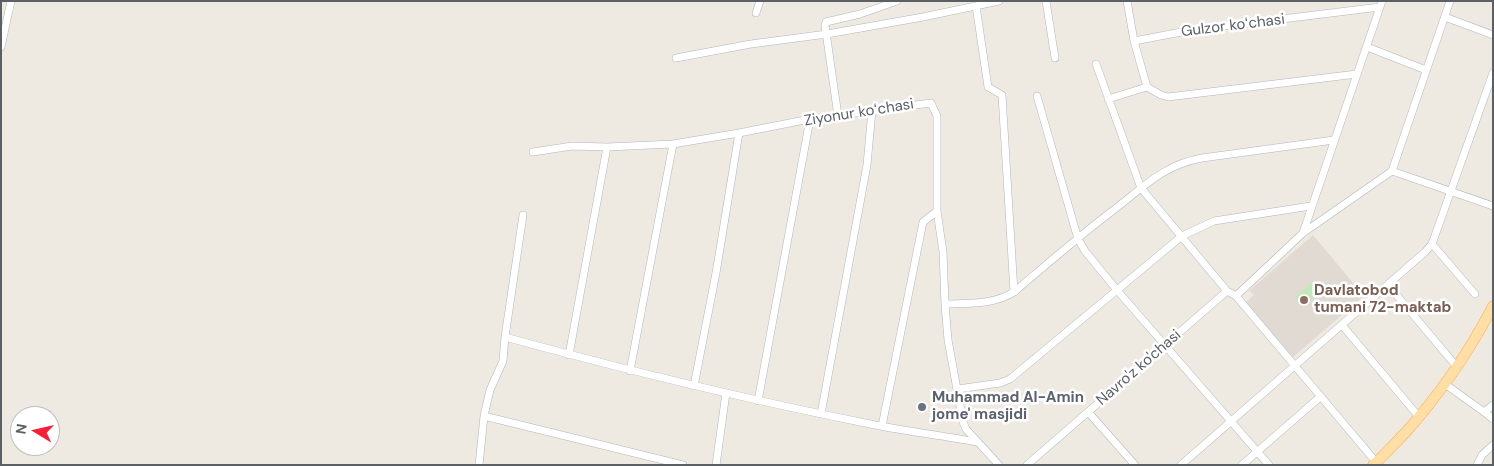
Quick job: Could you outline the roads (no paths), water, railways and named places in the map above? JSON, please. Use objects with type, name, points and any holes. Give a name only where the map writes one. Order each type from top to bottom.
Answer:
[{"type":"main road","points":[[1375,464],[1419,417],[1445,384],[1493,306]]},
{"type":"street","points":[[1,46],[11,1]]},
{"type":"street","points":[[756,13],[760,1]]},
{"type":"street","points":[[838,116],[826,34],[826,22],[860,14],[897,1]]},
{"type":"street","points":[[676,58],[750,44],[826,34],[924,17],[999,1]]},
{"type":"street","points":[[1046,1],[1055,58]]},
{"type":"street","points":[[1127,1],[1134,41],[1147,87],[1160,95],[1175,97],[1357,74]]},
{"type":"street","points":[[1236,296],[1303,233],[1392,170],[1450,1]]},
{"type":"street","name":"Gulzor koʻchasi","points":[[1134,41],[1192,30],[1381,4],[1303,233]]},
{"type":"street","points":[[976,6],[988,87],[1002,95],[1014,292]]},
{"type":"street","points":[[1445,17],[1493,35]]},
{"type":"street","points":[[1367,47],[1426,70]]},
{"type":"street","points":[[1096,64],[1141,188],[1228,291],[1236,296],[1375,464]]},
{"type":"street","points":[[1181,465],[1342,326],[1432,244],[1493,73]]},
{"type":"street","points":[[1108,99],[1147,87]]},
{"type":"street","points":[[1037,96],[1078,239],[1085,251],[1269,465]]},
{"type":"street","name":"Ziyonur koʻchasi","points":[[533,152],[572,146],[607,147],[673,144],[872,110],[931,103],[937,116],[937,211],[948,340],[966,429],[999,465]]},
{"type":"street","points":[[821,414],[867,165],[872,110]]},
{"type":"street","points":[[758,401],[810,120]]},
{"type":"street","points":[[694,386],[716,273],[739,134]]},
{"type":"street","points":[[945,304],[1003,299],[1159,174],[1187,160],[1334,140]]},
{"type":"street","points":[[630,371],[673,144]]},
{"type":"street","points":[[569,355],[607,147]]},
{"type":"street","points":[[1392,170],[1493,206]]},
{"type":"street","points":[[958,389],[1000,383],[1010,379],[1182,236],[1214,221],[1311,206]]},
{"type":"street","points":[[882,426],[923,222],[937,211]]},
{"type":"street","points":[[479,465],[484,416],[490,390],[503,361],[523,215]]},
{"type":"street","points":[[1432,244],[1476,294]]},
{"type":"street","points":[[1388,285],[1457,367]]},
{"type":"street","name":"Navro'z ko'chasi","points":[[1028,465],[1228,291]]},
{"type":"street","points":[[1342,326],[1419,417]]},
{"type":"street","points":[[505,337],[630,371],[758,401],[882,426],[978,442]]},
{"type":"street","points":[[1445,384],[1493,420]]},
{"type":"street","points":[[716,465],[726,393]]},
{"type":"street","points":[[1242,465],[1320,397]]},
{"type":"street","points":[[1484,412],[1493,405]]},
{"type":"street","points":[[1088,413],[1136,465]]},
{"type":"street","points":[[484,416],[683,465]]},
{"type":"street","points":[[1477,465],[1482,454],[1493,445]]},
{"type":"place","name":"Davlatobod tumani 72-maktab","points":[[1304,300]]},
{"type":"place","name":"Muhammad Al-Amin jome' masjidi","points":[[922,407]]}]
